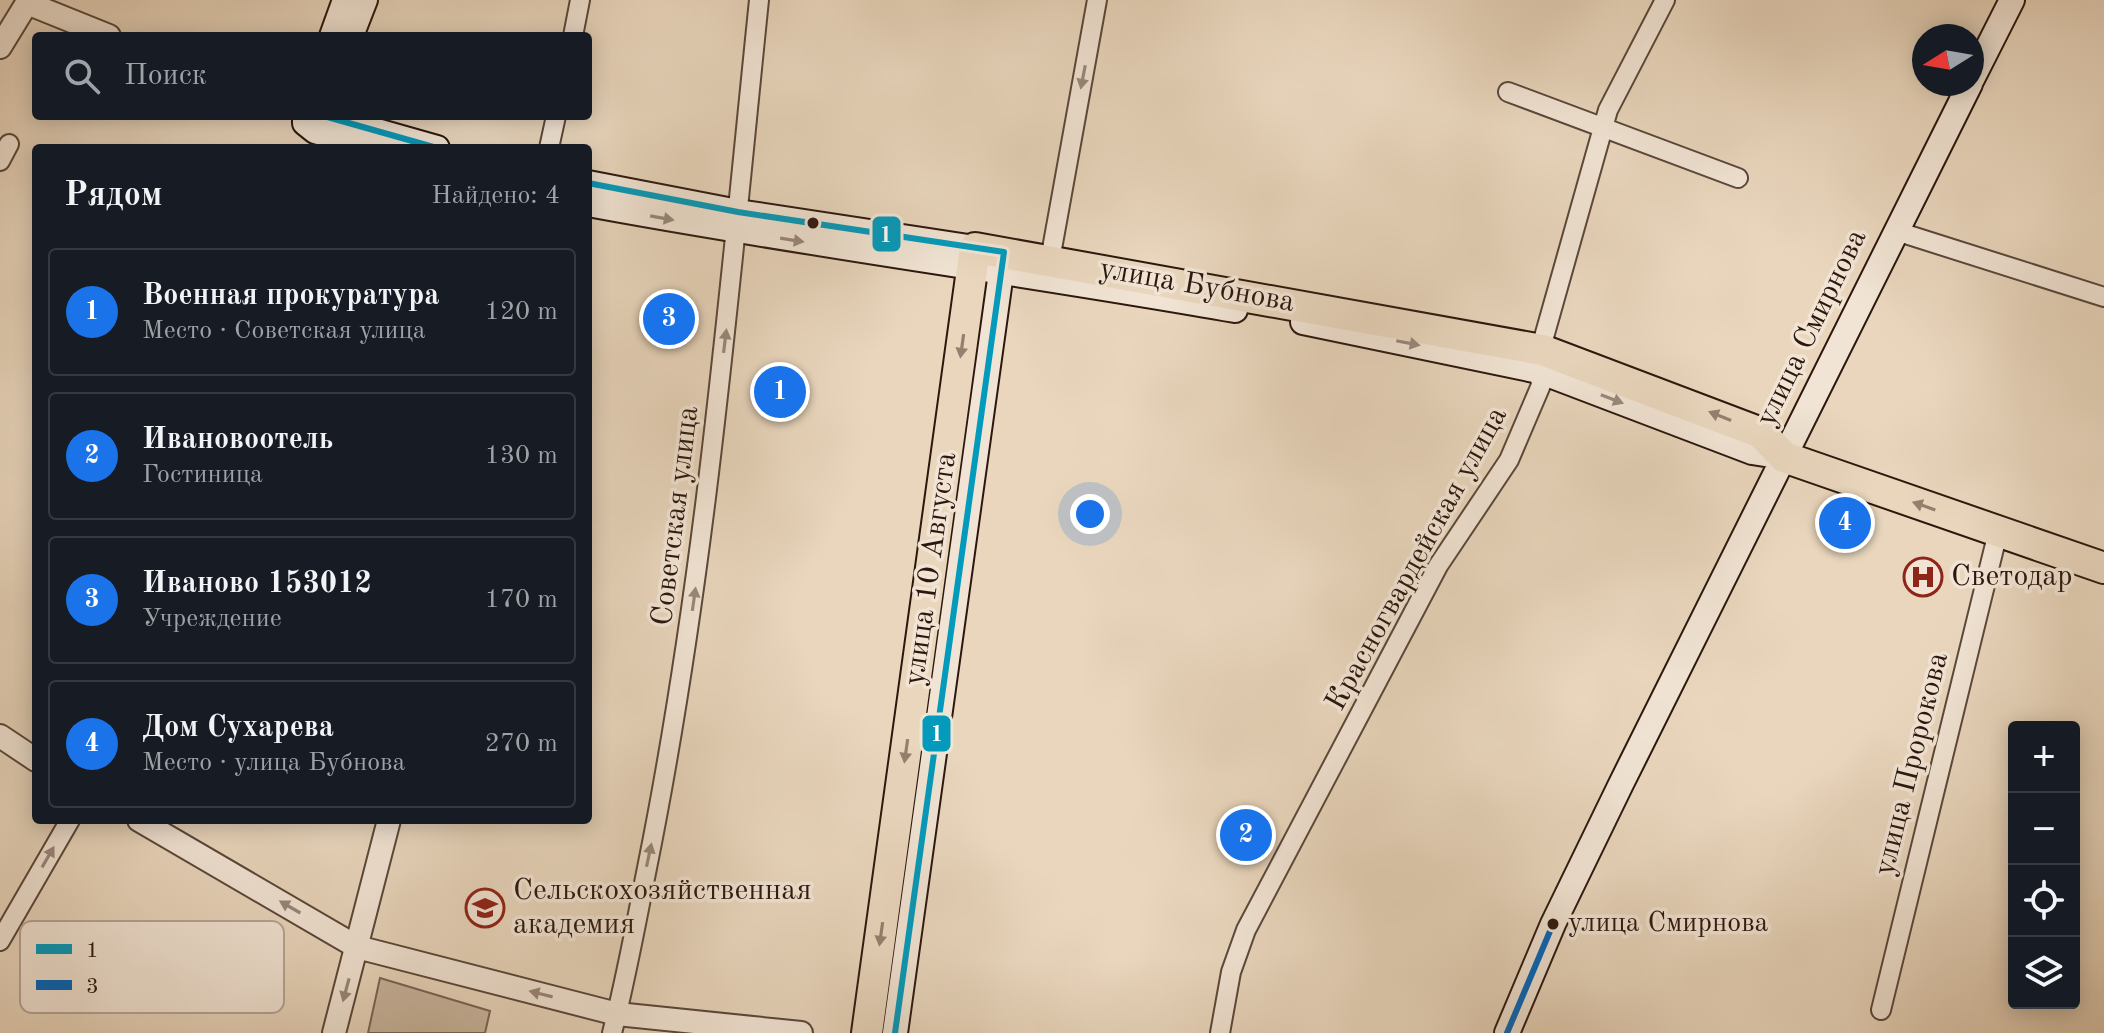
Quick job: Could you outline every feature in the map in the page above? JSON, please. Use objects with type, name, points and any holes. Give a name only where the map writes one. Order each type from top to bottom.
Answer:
[{"type":"highway","name":"улица Бубнова","points":[[988,260],[1050,260],[1540,360],[1761,433],[1784,457],[2104,568]]},
{"type":"highway","name":"улица 10 Августа","points":[[867,1033],[930,678],[988,260]]},
{"type":"main road","points":[[333,32],[345,0]]},
{"type":"main road","points":[[353,32],[365,0]]},
{"type":"main road","name":"улица Смирнова","points":[[1984,56],[2012,0]]},
{"type":"main road","name":"улица Смирнова","points":[[1507,1033],[1553,924],[1621,784],[1964,96]]},
{"type":"main road","points":[[315,125],[362,144]]},
{"type":"main road","points":[[315,125],[416,144]]},
{"type":"main road","name":"улица Бубнова","points":[[592,184],[737,222]]},
{"type":"main road","name":"улица Бубнова","points":[[592,204],[737,222],[988,260],[1072,281],[1540,360]]},
{"type":"main road","name":"улица 10 Августа","points":[[895,1033],[930,678]]},
{"type":"street","points":[[574,32],[580,0]]},
{"type":"street","name":"Советская улица","points":[[614,1023],[669,760],[688,645],[712,471],[759,0]]},
{"type":"street","points":[[1050,260],[1097,0]]},
{"type":"street","name":"Красногвардейская улица","points":[[1220,1033],[1231,972],[1246,930],[1335,768],[1438,566],[1509,460],[1541,385],[1540,360],[1608,110],[1665,0]]},
{"type":"street","points":[[0,47],[24,2],[99,32]]},
{"type":"street","points":[[1508,92],[1738,178]]},
{"type":"street","points":[[550,144],[555,120]]},
{"type":"street","points":[[1896,231],[2104,297]]},
{"type":"street","name":"улица Пророкова","points":[[1881,1010],[1998,532]]},
{"type":"street","points":[[0,736],[32,757]]},
{"type":"street","points":[[0,941],[68,824]]},
{"type":"street","points":[[146,824],[357,947],[614,1023],[801,1033]]},
{"type":"street","points":[[334,1033],[388,824]]},
{"type":"shaded area","points":[[380,978],[490,1011],[485,1033],[368,1033]]},
{"type":"transit line","name":"1","points":[[338,120],[423,144]]},
{"type":"transit line","name":"1","points":[[592,184],[738,212],[1004,252],[895,1033]]},
{"type":"transit line","name":"3","points":[[1507,1033],[1553,924]]},
{"type":"place","name":"Иваново 153012","points":[[669,319]]},
{"type":"place","name":"Военная прокуратура","points":[[780,392]]},
{"type":"place","name":"Дом Сухарева","points":[[1845,523]]},
{"type":"place","name":"Светодар","points":[[1923,577]]},
{"type":"place","name":"Ивановоотель","points":[[1246,835]]},
{"type":"place","name":"Сельскохозяйственная академия","points":[[485,908]]},
{"type":"place","name":"улица Смирнова","points":[[1553,924]]}]
